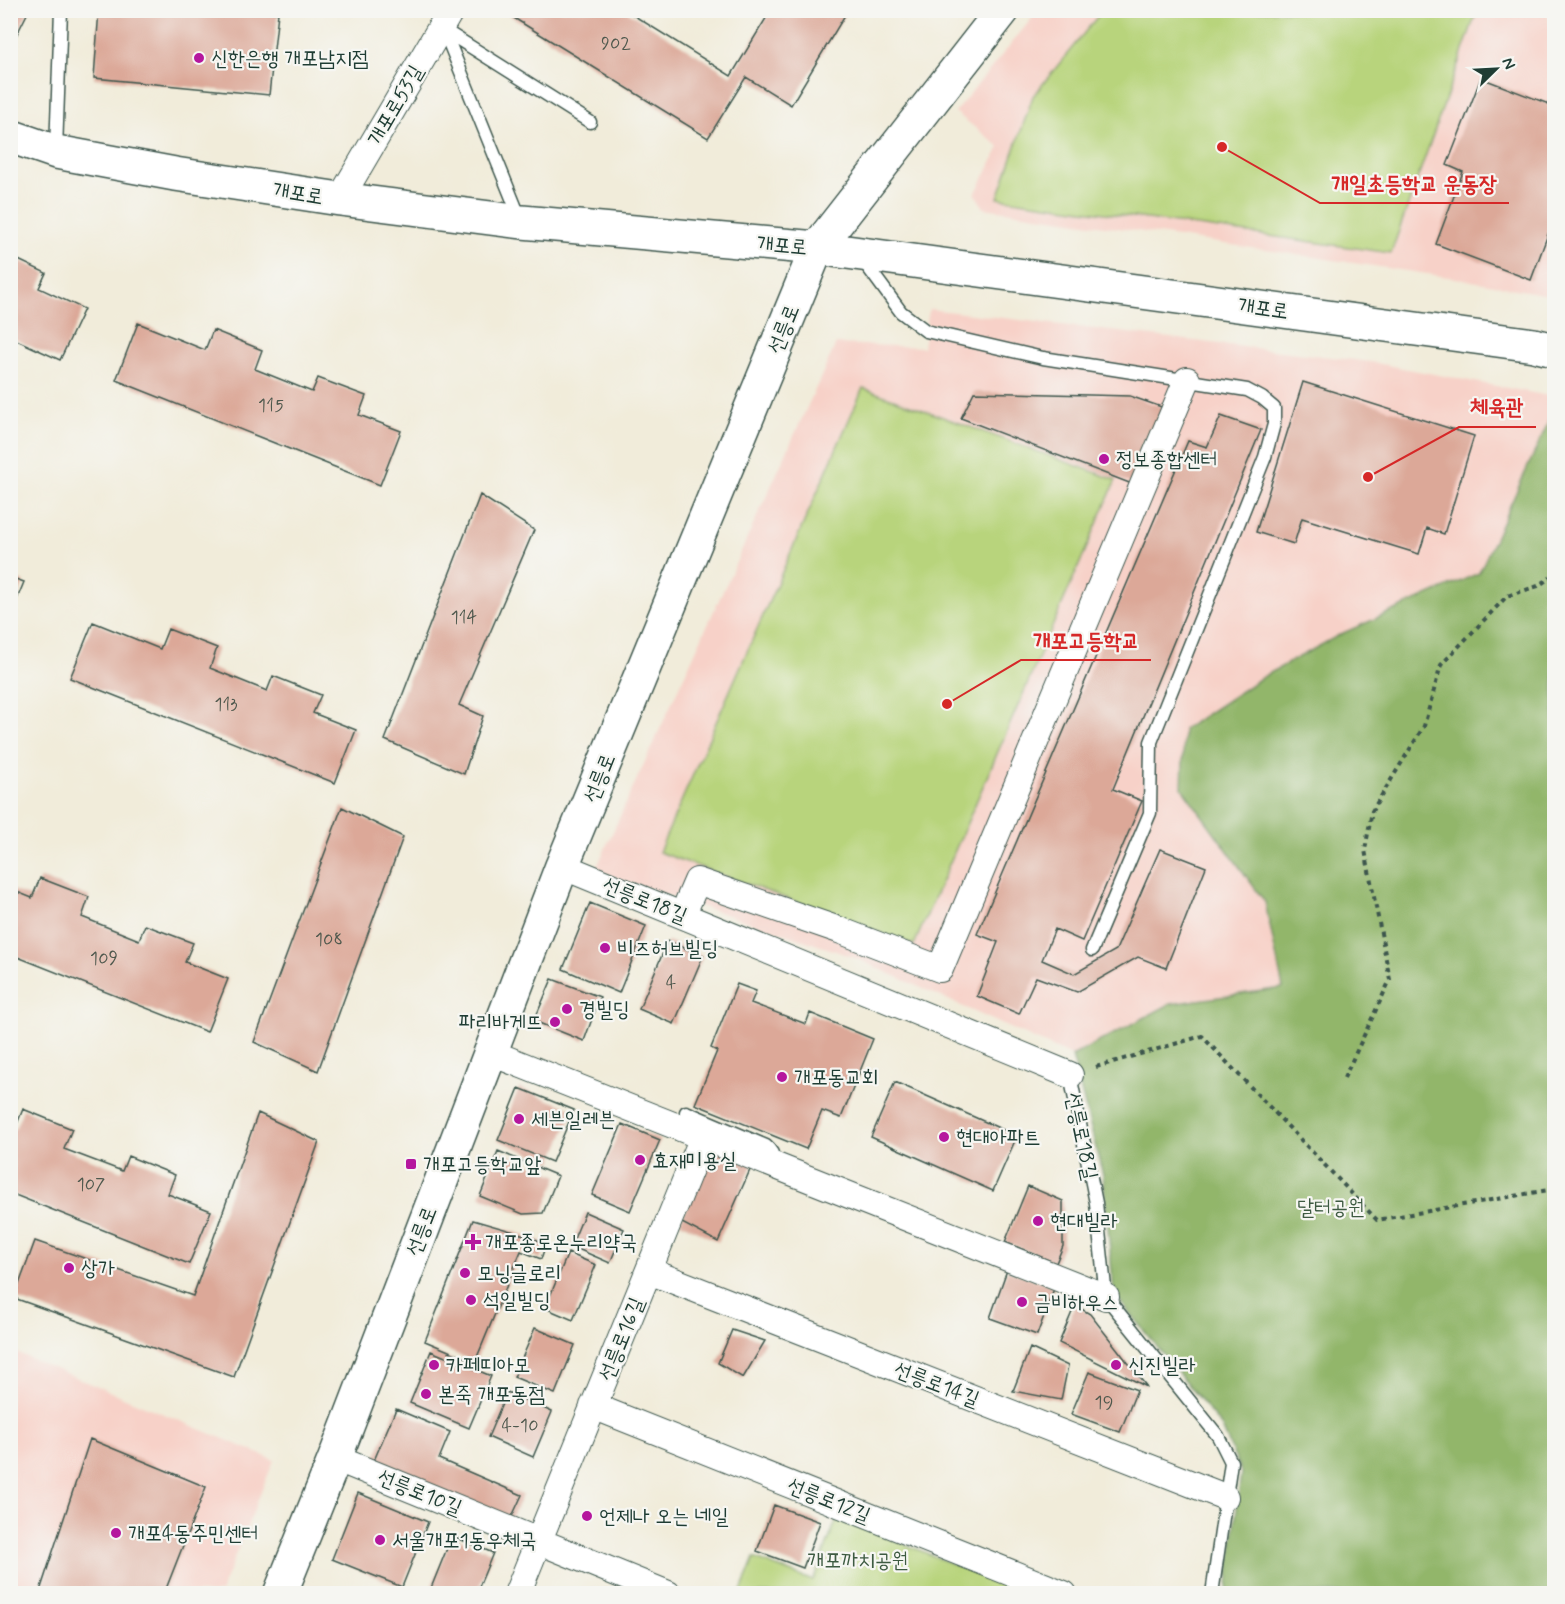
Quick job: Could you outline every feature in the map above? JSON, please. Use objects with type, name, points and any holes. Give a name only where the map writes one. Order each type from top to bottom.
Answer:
[{"type":"street","name":"선릉로","points":[[280,1593],[335,1458],[562,866],[817,248],[1003,10]]},
{"type":"street","name":"개포로53길","points":[[340,199],[450,17]]},
{"type":"street","name":"개포로","points":[[10,136],[56,152],[175,174],[340,199],[522,222],[817,248],[1522,343],[1554,350]]},
{"type":"street","points":[[688,902],[698,881],[839,930],[940,969],[1187,380]]},
{"type":"street","name":"선릉로18길","points":[[562,866],[1070,1075]]},
{"type":"street","points":[[489,1052],[1106,1297]]},
{"type":"street","name":"선릉로16길","points":[[538,1540],[703,1137]]},
{"type":"street","name":"선릉로14길","points":[[649,1271],[1226,1497]]},
{"type":"street","name":"선릉로12길","points":[[593,1406],[1065,1593]]},
{"type":"street","name":"선릉로10길","points":[[335,1458],[665,1593]]},
{"type":"street","points":[[517,1593],[538,1540]]},
{"type":"lane","points":[[56,152],[61,10]]},
{"type":"lane","points":[[450,17],[590,122]]},
{"type":"lane","points":[[450,17],[522,222]]},
{"type":"lane","points":[[857,254],[901,312],[926,331],[1043,358],[1247,390],[1263,398],[1274,408],[1274,424],[1265,457],[1151,742],[1150,813],[1092,950]]},
{"type":"lane","name":"선릉로18길","points":[[1070,1075],[1096,1203],[1106,1297]]},
{"type":"lane","points":[[686,1112],[766,1146],[772,1151],[774,1159],[772,1164]]},
{"type":"lane","points":[[1106,1297],[1218,1436],[1231,1462],[1212,1593]]},
{"type":"path","points":[[1344,1078],[1390,980],[1365,850],[1372,810],[1425,726],[1441,665],[1507,596],[1538,586],[1554,575]]},
{"type":"path","points":[[1070,1075],[1202,1036],[1377,1220],[1554,1189]]},
{"type":"shaded area","points":[[1038,11],[1547,11],[1554,39],[1554,296],[1461,279],[984,208],[975,194],[1000,147],[955,112]]},
{"type":"shaded area","points":[[929,309],[1371,362],[1554,397],[1554,410],[1479,573],[1341,634],[1182,788],[1265,902],[1283,989],[1170,1004],[1072,1056],[851,956],[595,871],[836,344],[923,347]]},
{"type":"shaded area","points":[[10,1350],[274,1460],[220,1593],[11,1593]]},
{"type":"green space","points":[[1102,11],[1477,11],[1391,253],[998,198],[1033,96]]},
{"type":"green space","points":[[863,388],[1116,480],[914,945],[659,852]]},
{"type":"green space","name":"달터공원","points":[[1554,410],[1554,1593],[1227,1593],[1241,1472],[1222,1427],[1114,1294],[1103,1175],[1072,1056],[1170,1004],[1283,988],[1265,902],[1182,788],[1184,729],[1261,678],[1341,634],[1479,573]]},
{"type":"green space","name":"개포까치공원","points":[[838,1516],[1022,1593],[740,1594],[754,1558],[813,1581]]},
{"type":"building","points":[[10,10],[29,10],[10,48]]},
{"type":"building","points":[[99,10],[257,10],[278,13],[269,95],[94,78]]},
{"type":"building","points":[[501,10],[625,10],[731,76],[771,10],[848,10],[791,105],[746,77],[708,138]]},
{"type":"building","points":[[1481,78],[1554,106],[1554,218],[1531,280],[1436,244],[1463,172],[1447,165]]},
{"type":"building","points":[[10,256],[46,273],[39,288],[84,309],[60,360],[10,337]]},
{"type":"building","points":[[138,323],[205,350],[213,330],[262,350],[255,369],[312,392],[318,378],[366,396],[359,415],[401,431],[380,485],[116,380]]},
{"type":"building","points":[[1303,382],[1474,436],[1444,534],[1427,528],[1419,554],[1302,518],[1294,544],[1256,532]]},
{"type":"building","name":"정보종합센터","points":[[974,392],[1130,396],[1170,410],[1132,484],[961,418]]},
{"type":"building","points":[[1221,416],[1261,430],[1113,789],[1142,801],[1082,941],[1055,929],[1042,960],[1074,974],[1116,950],[1160,849],[1206,867],[1166,968],[1138,957],[1077,992],[1036,977],[1019,1014],[977,996],[998,942],[977,934],[1188,441],[1207,447]]},
{"type":"building","points":[[480,495],[534,530],[459,705],[483,716],[464,774],[385,740]]},
{"type":"building","points":[[10,577],[24,582],[11,614],[10,614]]},
{"type":"building","points":[[93,622],[160,649],[168,629],[217,648],[210,668],[267,691],[273,676],[321,695],[313,713],[356,730],[335,783],[70,678]]},
{"type":"building","points":[[342,807],[403,837],[318,1071],[254,1042]]},
{"type":"building","points":[[40,878],[89,897],[82,917],[139,940],[145,925],[193,943],[185,962],[228,979],[207,1032],[10,954],[10,889],[32,898]]},
{"type":"building","name":"비즈허브빌딩","points":[[590,903],[646,926],[619,993],[563,969]]},
{"type":"building","points":[[668,941],[703,956],[674,1024],[639,1009]]},
{"type":"building","name":"경빌딩","points":[[552,979],[600,997],[584,1041],[534,1021]]},
{"type":"building","name":"개포동교회","points":[[737,984],[756,991],[751,1003],[806,1024],[810,1013],[873,1039],[841,1118],[822,1111],[806,1149],[695,1104],[717,1051],[711,1048]]},
{"type":"building","name":"현대아파트","points":[[895,1082],[1017,1136],[993,1191],[871,1137]]},
{"type":"building","points":[[519,1088],[574,1110],[552,1162],[498,1140]]},
{"type":"building","points":[[23,1109],[72,1129],[64,1149],[122,1171],[128,1156],[175,1175],[168,1194],[211,1211],[189,1264],[10,1193],[10,1128],[15,1129]]},
{"type":"building","name":"상가","points":[[258,1113],[319,1142],[234,1377],[14,1298],[35,1241],[193,1296]]},
{"type":"building","points":[[622,1124],[660,1140],[630,1211],[592,1195]]},
{"type":"building","points":[[714,1147],[754,1161],[718,1242],[680,1222]]},
{"type":"building","points":[[498,1151],[558,1176],[543,1213],[523,1214],[480,1196]]},
{"type":"building","name":"현대빌라","points":[[1028,1186],[1063,1201],[1063,1246],[1056,1263],[1005,1242]]},
{"type":"building","points":[[585,1212],[624,1229],[610,1263],[571,1246]]},
{"type":"building","name":"석일빌딩","points":[[473,1220],[528,1236],[546,1244],[541,1259],[521,1251],[475,1362],[425,1341]]},
{"type":"building","points":[[568,1253],[596,1265],[573,1320],[545,1308]]},
{"type":"building","name":"금비하우스","points":[[1007,1270],[1055,1286],[1037,1335],[990,1318]]},
{"type":"building","name":"신진빌라","points":[[1075,1305],[1090,1314],[1147,1387],[1059,1343]]},
{"type":"building","points":[[535,1328],[575,1345],[555,1394],[514,1377]]},
{"type":"building","points":[[732,1330],[765,1341],[743,1378],[718,1363]]},
{"type":"building","points":[[1030,1348],[1068,1366],[1061,1400],[1013,1391]]},
{"type":"building","points":[[431,1351],[491,1376],[469,1428],[410,1403]]},
{"type":"building","points":[[1089,1372],[1137,1390],[1120,1432],[1071,1414]]},
{"type":"building","points":[[507,1392],[552,1412],[533,1457],[488,1437]]},
{"type":"building","points":[[396,1409],[450,1432],[439,1459],[522,1495],[509,1523],[372,1465]]},
{"type":"building","points":[[90,1439],[206,1487],[164,1594],[39,1594]]},
{"type":"building","name":"서울개포1동우체국","points":[[358,1493],[428,1522],[402,1587],[332,1559]]},
{"type":"building","points":[[774,1505],[820,1522],[803,1568],[757,1551]]},
{"type":"building","points":[[452,1536],[493,1553],[476,1594],[444,1594],[431,1588]]},
{"type":"place","name":"신한은행 개포남지점","points":[[199,58]]},
{"type":"place","name":"개일초등학교 운동장","points":[[1222,147]]},
{"type":"place","name":"정보종합센터","points":[[1104,459]]},
{"type":"place","name":"체육관","points":[[1368,477]]},
{"type":"place","name":"개포고등학교","points":[[947,704]]},
{"type":"place","name":"비즈허브빌딩","points":[[605,948]]},
{"type":"place","name":"경빌딩","points":[[567,1009]]},
{"type":"place","name":"파리바게뜨","points":[[555,1022]]},
{"type":"place","name":"개포동교회","points":[[782,1077]]},
{"type":"place","name":"세븐일레븐","points":[[519,1119]]},
{"type":"place","name":"현대아파트","points":[[944,1137]]},
{"type":"place","name":"효재미용실","points":[[640,1160]]},
{"type":"place","name":"개포고등학교앞","points":[[411,1164]]},
{"type":"place","name":"현대빌라","points":[[1038,1221]]},
{"type":"place","name":"개포종로온누리약국","points":[[473,1242]]},
{"type":"place","name":"상가","points":[[69,1268]]},
{"type":"place","name":"모닝글로리","points":[[465,1273]]},
{"type":"place","name":"석일빌딩","points":[[471,1300]]},
{"type":"place","name":"금비하우스","points":[[1022,1302]]},
{"type":"place","name":"카페띠아모","points":[[434,1365]]},
{"type":"place","name":"신진빌라","points":[[1116,1365]]},
{"type":"place","name":"본죽 개포동점","points":[[426,1394]]},
{"type":"place","name":"언제나 오는 네일","points":[[587,1516]]},
{"type":"place","name":"개포4동주민센터","points":[[116,1533]]},
{"type":"place","name":"서울개포1동우체국","points":[[380,1540]]}]
